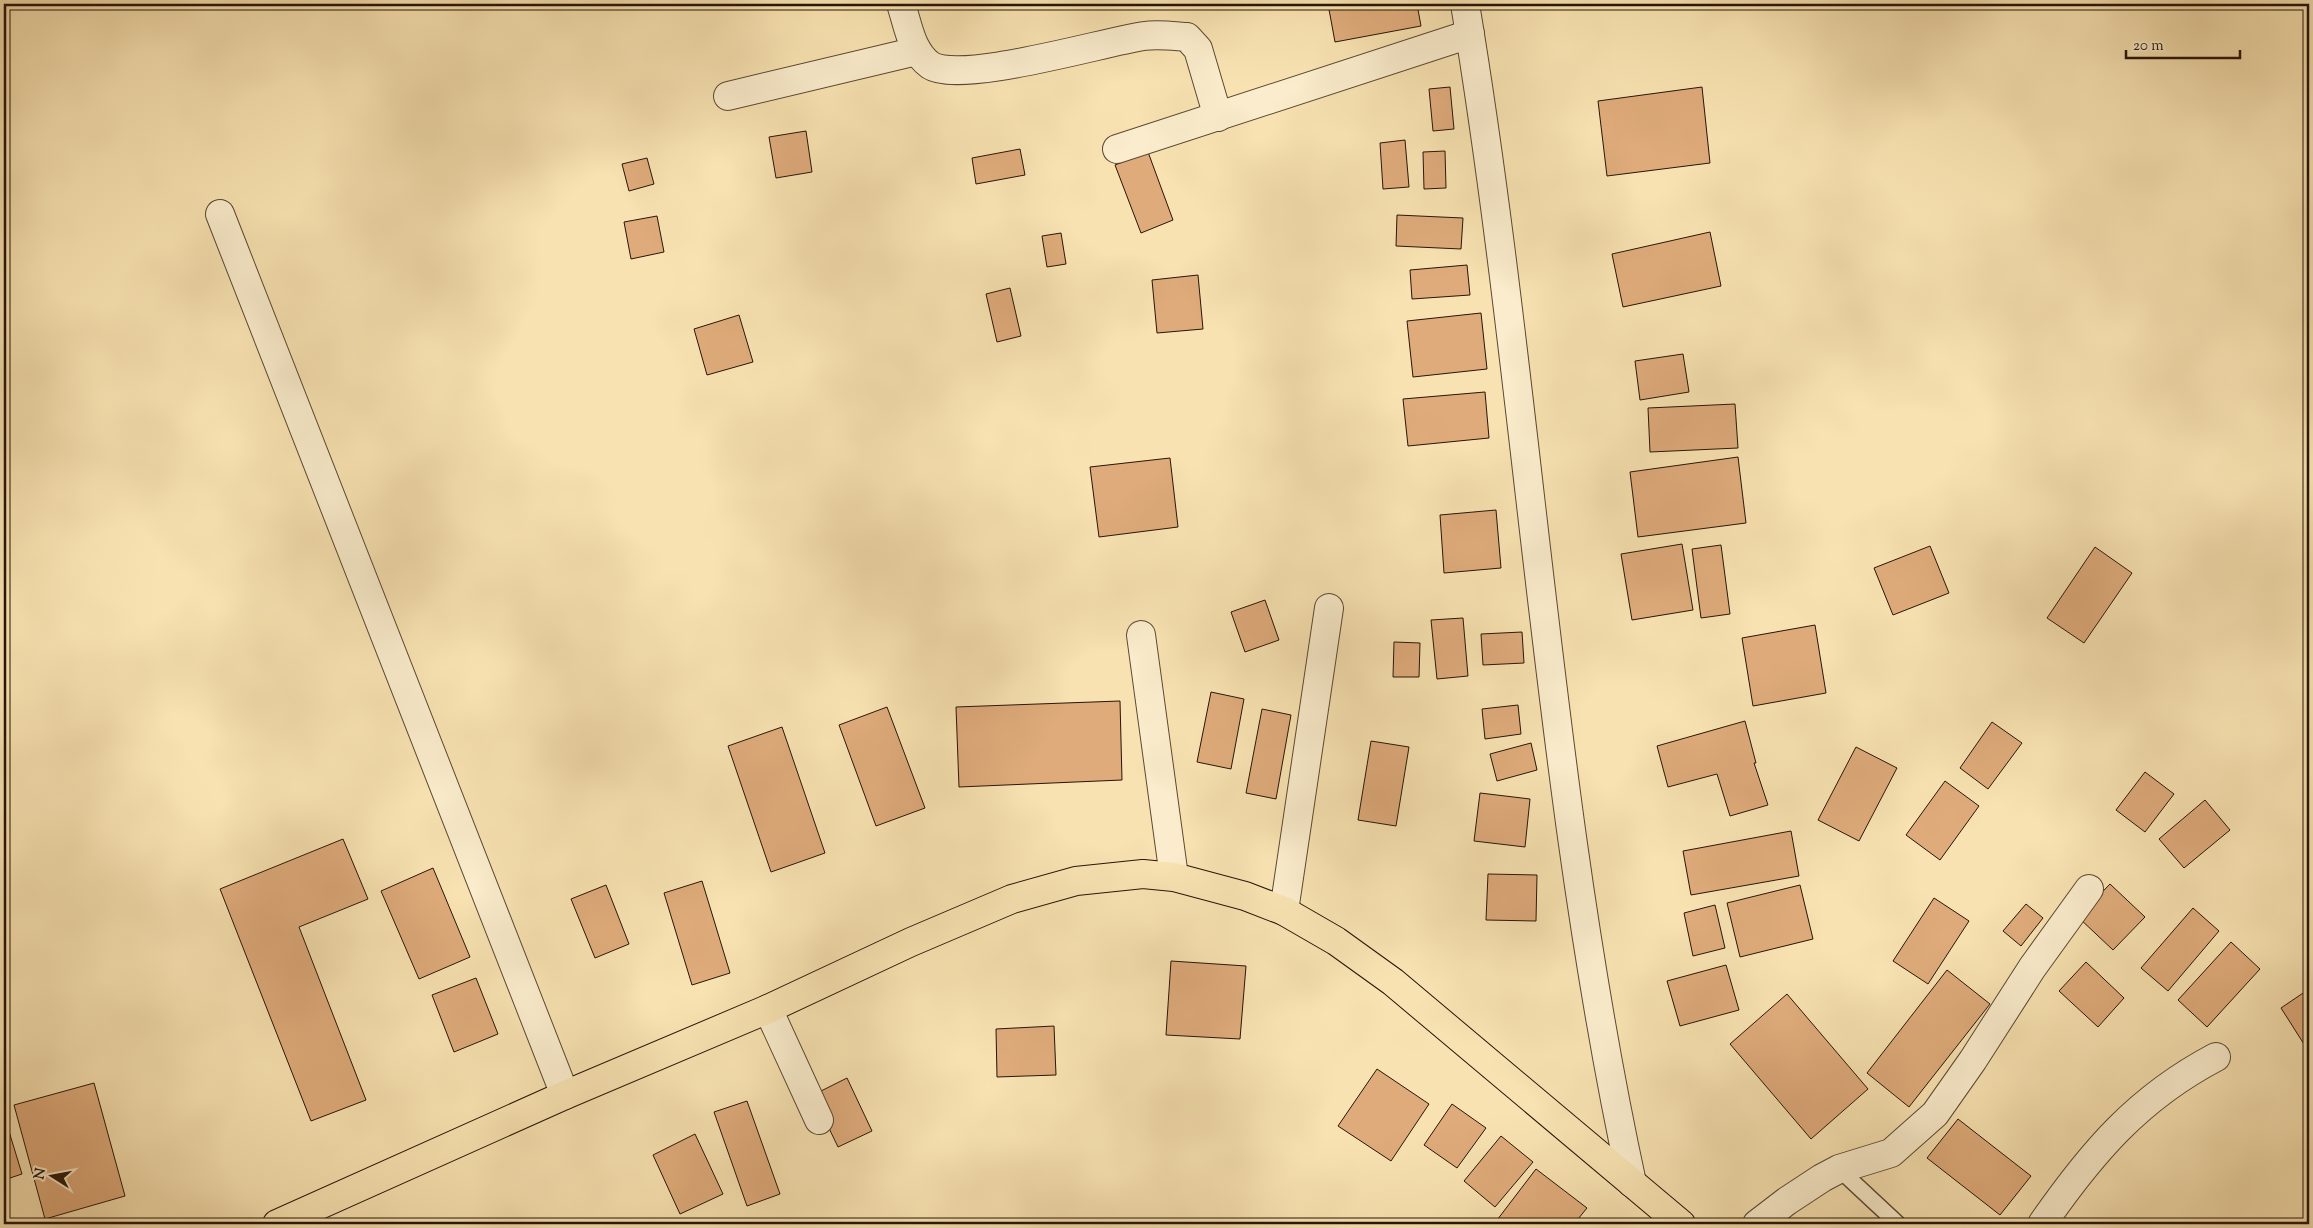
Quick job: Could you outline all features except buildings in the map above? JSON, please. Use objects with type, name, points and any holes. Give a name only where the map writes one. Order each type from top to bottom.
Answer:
[{"type":"highway","points":[[276,1224],[565,1095],[768,1009],[911,942],[1012,899],[1076,881],[1143,874],[1174,877],[1245,896],[1284,911],[1336,942],[1393,982],[1681,1224]]},
{"type":"street","points":[[901,4],[917,51],[931,65],[944,70],[986,69],[1146,36],[1186,38],[1198,49],[1218,117]]},
{"type":"street","points":[[1465,4],[1517,376],[1545,624],[1578,879],[1610,1080],[1632,1183]]},
{"type":"street","points":[[1117,150],[1470,34]]},
{"type":"street","points":[[728,96],[917,51]]},
{"type":"street","points":[[220,214],[565,1095]]},
{"type":"street","points":[[1284,911],[1329,608]]},
{"type":"street","points":[[1141,635],[1174,877]]},
{"type":"street","points":[[1757,1224],[1787,1201],[1839,1169],[1891,1153],[1935,1114],[1973,1060],[2032,968],[2089,888]]},
{"type":"street","points":[[768,1009],[819,1120]]},
{"type":"street","points":[[2042,1224],[2098,1150],[2124,1122],[2176,1079],[2216,1057]]},
{"type":"lane","points":[[1839,1169],[1898,1224]]}]
